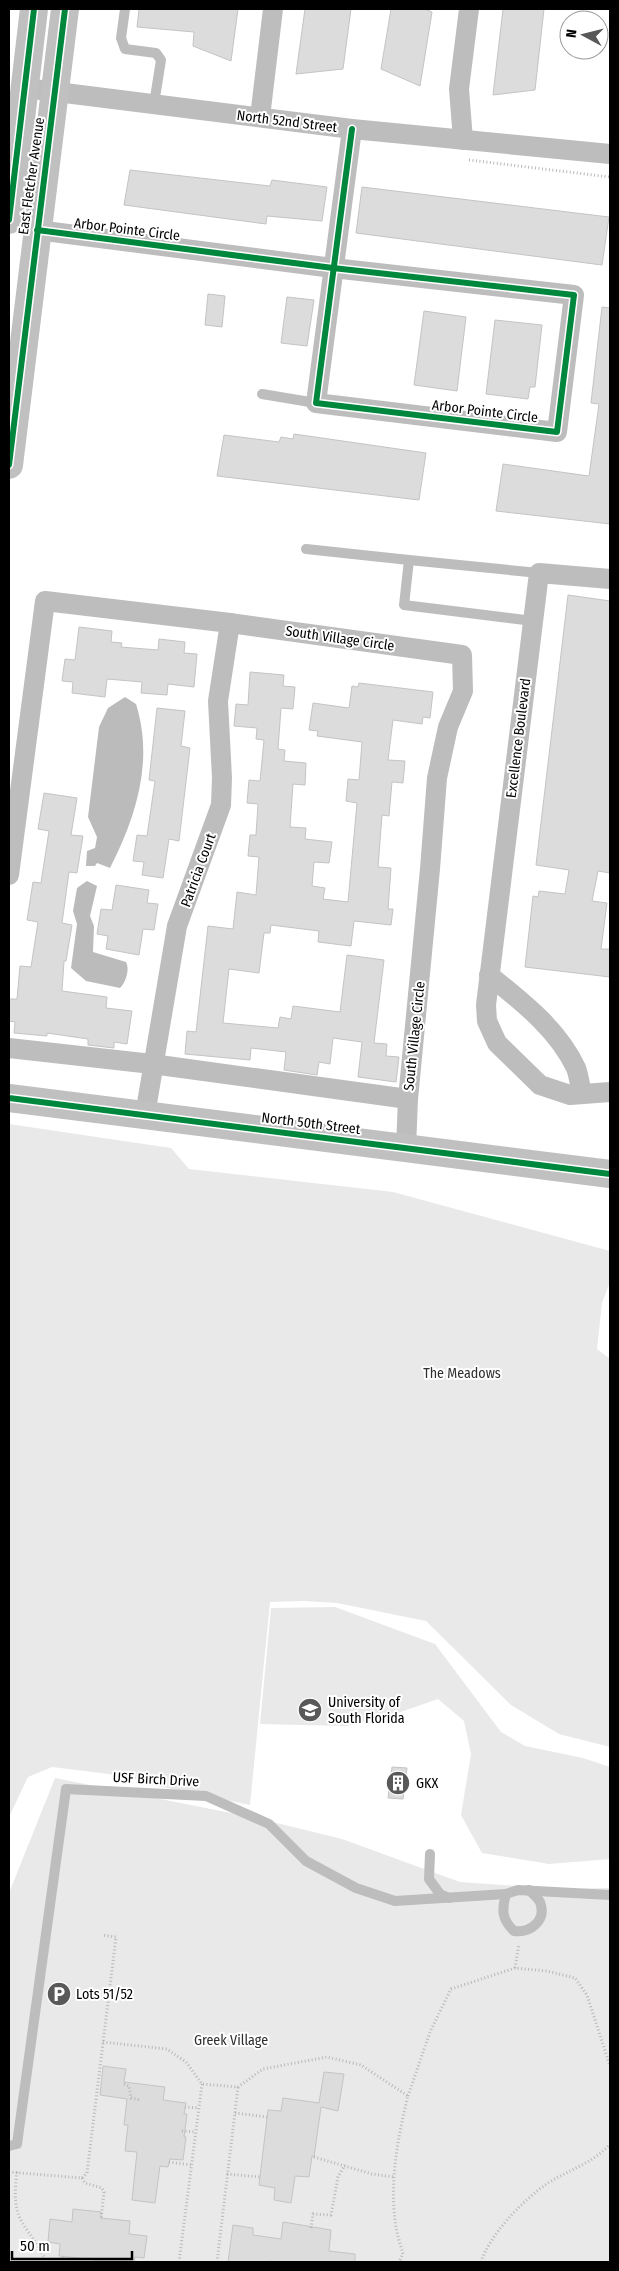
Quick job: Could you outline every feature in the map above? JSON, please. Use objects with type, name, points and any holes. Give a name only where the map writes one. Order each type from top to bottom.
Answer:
[{"type":"main road","name":"East Fletcher Avenue","points":[[9,220],[34,9]]},
{"type":"main road","name":"East Fletcher Avenue","points":[[9,465],[65,9]]},
{"type":"main road","name":"North 50th Street","points":[[9,1098],[610,1174]]},
{"type":"street","points":[[260,117],[273,9]]},
{"type":"street","points":[[464,150],[459,89],[469,9]]},
{"type":"street","name":"North 52nd Street","points":[[25,88],[352,129],[464,150],[610,154]]},
{"type":"street","points":[[316,403],[352,129]]},
{"type":"street","name":"Arbor Pointe Circle","points":[[37,230],[333,268],[574,295],[557,432],[316,403]]},
{"type":"street","points":[[539,573],[610,579]]},
{"type":"street","name":"Excellence Boulevard","points":[[539,573],[489,975],[486,1005],[487,1021],[497,1043],[540,1085],[570,1095],[610,1092]]},
{"type":"street","name":"South Village Circle","points":[[9,875],[44,601],[230,623],[462,655],[463,691],[448,727],[437,778],[408,1100],[406,1148]]},
{"type":"street","name":"Patricia Court","points":[[145,1115],[152,1064],[177,926],[221,805],[222,778],[218,701],[230,623]]},
{"type":"street","points":[[489,975],[534,1012],[561,1043],[576,1069],[582,1094]]},
{"type":"street","name":"South Village Circle","points":[[9,1048],[152,1064],[408,1100]]},
{"type":"lane","points":[[125,9],[121,38],[125,49],[156,53],[161,60],[154,104]]},
{"type":"lane","points":[[262,394],[316,403]]},
{"type":"lane","points":[[306,549],[539,573]]},
{"type":"lane","points":[[409,560],[404,605],[533,621]]},
{"type":"lane","name":"USF Birch Drive","points":[[9,2146],[17,2144],[66,1789],[206,1796],[270,1824],[306,1861],[356,1888],[394,1901],[506,1894],[518,1890],[610,1895]]},
{"type":"lane","points":[[430,1854],[429,1879],[440,1894],[449,1898]]},
{"type":"lane","points":[[506,1894],[502,1911],[506,1924],[514,1931],[529,1931],[536,1925],[540,1914],[540,1902],[529,1890]]},
{"type":"path","points":[[464,150],[610,177]]},
{"type":"path","points":[[515,1968],[520,1932]]},
{"type":"path","points":[[82,2178],[87,2173],[116,1936],[102,1935]]},
{"type":"path","points":[[399,2262],[403,2254],[395,2221],[394,2178],[400,2131],[408,2096],[430,2032],[451,1989],[515,1968],[547,1971],[575,1978],[586,1995],[610,2066]]},
{"type":"path","points":[[103,2042],[167,2050],[186,2062],[202,2084],[179,2262]]},
{"type":"path","points":[[202,2084],[238,2087],[262,2069],[327,2057],[361,2065],[408,2096]]},
{"type":"path","points":[[124,2084],[130,2086],[131,2098],[140,2100]]},
{"type":"path","points":[[216,2262],[238,2087]]},
{"type":"path","points":[[185,2107],[199,2108]]},
{"type":"path","points":[[235,2113],[267,2117]]},
{"type":"path","points":[[182,2131],[196,2132]]},
{"type":"path","points":[[481,2262],[485,2252],[514,2212],[548,2184],[598,2157],[610,2144]]},
{"type":"path","points":[[314,2156],[372,2174],[394,2178]]},
{"type":"path","points":[[169,2162],[192,2165]]},
{"type":"path","points":[[311,2228],[313,2214],[331,2215],[338,2176],[345,2166]]},
{"type":"path","points":[[9,2172],[82,2178]]},
{"type":"path","points":[[17,2172],[15,2199],[21,2220],[44,2254],[46,2262]]},
{"type":"path","points":[[227,2174],[260,2178]]},
{"type":"path","points":[[82,2178],[85,2183],[102,2188],[104,2192],[101,2220]]},
{"type":"path","points":[[63,2256],[63,2262]]},
{"type":"green space","name":"The Meadows","points":[[9,1124],[171,1148],[189,1169],[393,1192],[610,1251],[610,1282],[602,1303],[597,1349],[610,1359],[610,1747],[559,1734],[511,1705],[426,1621],[337,1603],[304,1601],[270,1602],[250,1805],[157,1786],[125,1776],[52,1767],[28,1777],[9,1817]]},
{"type":"green space","points":[[335,1607],[435,1644],[501,1732],[525,1746],[583,1758],[610,1767],[610,1859],[549,1864],[482,1853],[461,1815],[471,1754],[464,1721],[438,1699],[392,1715],[347,1726],[260,1724],[271,1608]]},
{"type":"green space","name":"Greek Village","points":[[55,1778],[256,1818],[342,1839],[460,1882],[563,1889],[610,1888],[610,2262],[9,2262],[9,1893]]},
{"type":"shaded area","points":[[125,697],[136,704],[141,725],[143,767],[140,788],[128,829],[110,868],[97,863],[95,866],[86,866],[87,851],[95,848],[97,837],[88,817],[99,727],[108,708]]},
{"type":"shaded area","points":[[87,881],[97,886],[90,916],[94,926],[93,952],[126,962],[128,968],[127,975],[120,988],[86,981],[71,968],[77,924],[73,911],[77,888]]},
{"type":"building","points":[[139,9],[238,9],[231,61],[193,46],[194,32],[137,27]]},
{"type":"building","points":[[305,9],[351,9],[343,69],[296,74]]},
{"type":"building","points":[[391,9],[425,9],[432,12],[420,86],[381,69]]},
{"type":"building","points":[[503,9],[544,9],[535,90],[493,95]]},
{"type":"building","points":[[130,170],[270,186],[272,180],[327,187],[322,221],[267,216],[266,224],[124,205]]},
{"type":"building","points":[[362,187],[609,217],[602,265],[356,233]]},
{"type":"building","points":[[208,294],[225,296],[222,327],[205,325]]},
{"type":"building","points":[[287,297],[314,300],[307,346],[281,343]]},
{"type":"building","points":[[602,307],[610,308],[610,524],[496,511],[503,464],[589,476],[599,404],[591,403]]},
{"type":"building","points":[[424,311],[466,317],[457,391],[414,385]]},
{"type":"building","points":[[495,320],[542,325],[535,387],[530,387],[528,399],[486,394]]},
{"type":"building","points":[[294,434],[426,453],[419,500],[217,476],[224,435],[279,442],[281,437],[293,439]]},
{"type":"building","points":[[568,595],[610,601],[610,873],[598,871],[592,901],[607,903],[601,949],[610,949],[610,977],[525,967],[533,896],[538,897],[539,891],[565,894],[569,870],[536,865]]},
{"type":"building","points":[[79,627],[112,631],[111,642],[122,643],[121,647],[158,650],[159,639],[185,642],[184,653],[197,654],[194,687],[168,684],[167,695],[141,693],[142,682],[107,679],[105,697],[72,693],[73,682],[62,681],[65,659],[75,660]]},
{"type":"building","points":[[250,672],[284,675],[283,686],[295,687],[293,709],[281,708],[278,749],[285,750],[284,761],[306,763],[305,785],[293,784],[290,827],[306,828],[305,839],[332,842],[329,863],[314,862],[312,886],[325,888],[323,899],[348,902],[357,803],[346,801],[348,779],[359,780],[362,742],[317,736],[318,731],[309,730],[313,703],[349,708],[352,686],[358,687],[359,683],[433,692],[430,718],[423,717],[422,724],[393,720],[388,760],[405,761],[403,783],[392,782],[389,816],[382,815],[378,867],[391,868],[388,909],[393,909],[391,925],[354,921],[351,946],[318,942],[319,931],[271,925],[270,933],[264,933],[259,973],[229,969],[223,1023],[278,1028],[280,1017],[291,1019],[293,1006],[340,1012],[347,955],[384,960],[374,1043],[387,1044],[386,1056],[399,1057],[396,1082],[358,1077],[362,1042],[333,1038],[330,1064],[319,1062],[317,1075],[284,1070],[286,1052],[251,1048],[250,1060],[185,1054],[187,1031],[196,1032],[208,926],[233,929],[237,892],[256,895],[259,857],[248,856],[250,835],[256,835],[258,804],[247,803],[249,780],[260,781],[264,740],[256,739],[257,728],[234,726],[236,704],[248,705]]},
{"type":"building","points":[[157,708],[185,711],[181,746],[190,748],[179,841],[169,839],[163,878],[142,875],[144,862],[133,861],[137,835],[147,836],[155,781],[149,780]]},
{"type":"building","points":[[44,793],[77,798],[71,835],[83,836],[77,873],[69,872],[62,923],[72,925],[66,961],[64,961],[62,991],[107,997],[106,1008],[132,1011],[127,1044],[114,1042],[114,1048],[88,1045],[88,1039],[47,1033],[47,1036],[14,1033],[15,1022],[9,1021],[9,999],[17,999],[20,966],[31,967],[38,922],[27,920],[33,882],[41,883],[49,831],[38,829]]},
{"type":"building","points":[[116,885],[149,890],[147,903],[158,904],[154,930],[143,929],[139,955],[106,949],[108,936],[97,934],[101,909],[112,910]]},
{"type":"building","name":"GKX","points":[[392,1767],[407,1768],[403,1799],[388,1798]]},
{"type":"building","points":[[103,2066],[126,2069],[124,2082],[165,2087],[163,2100],[186,2103],[184,2114],[187,2114],[184,2137],[186,2137],[183,2160],[170,2159],[168,2167],[160,2166],[155,2203],[132,2200],[137,2152],[125,2151],[128,2125],[124,2125],[127,2099],[100,2095]]},
{"type":"building","points":[[324,2072],[344,2074],[338,2111],[321,2107],[314,2157],[312,2156],[309,2177],[295,2176],[291,2203],[274,2200],[275,2188],[259,2185],[268,2110],[281,2111],[283,2098],[319,2103]]},
{"type":"building","points":[[73,2209],[101,2212],[101,2218],[130,2221],[129,2234],[147,2236],[144,2258],[135,2257],[134,2262],[95,2262],[96,2260],[59,2256],[60,2244],[48,2242],[50,2219],[72,2222]]},
{"type":"building","points":[[283,2222],[331,2230],[329,2251],[355,2254],[355,2262],[228,2262],[233,2225],[253,2228],[253,2235],[281,2239]]},
{"type":"cycle path","points":[[9,220],[34,9]]},
{"type":"cycle path","points":[[9,465],[65,9]]},
{"type":"cycle path","points":[[37,230],[333,268],[574,295],[557,432],[316,403],[352,129]]},
{"type":"cycle path","points":[[9,1098],[610,1174]]},
{"type":"place","name":"University of South Florida","points":[[310,1710]]},
{"type":"place","name":"GKX","points":[[398,1783]]},
{"type":"place","name":"Lots 51/52","points":[[59,1994]]}]
